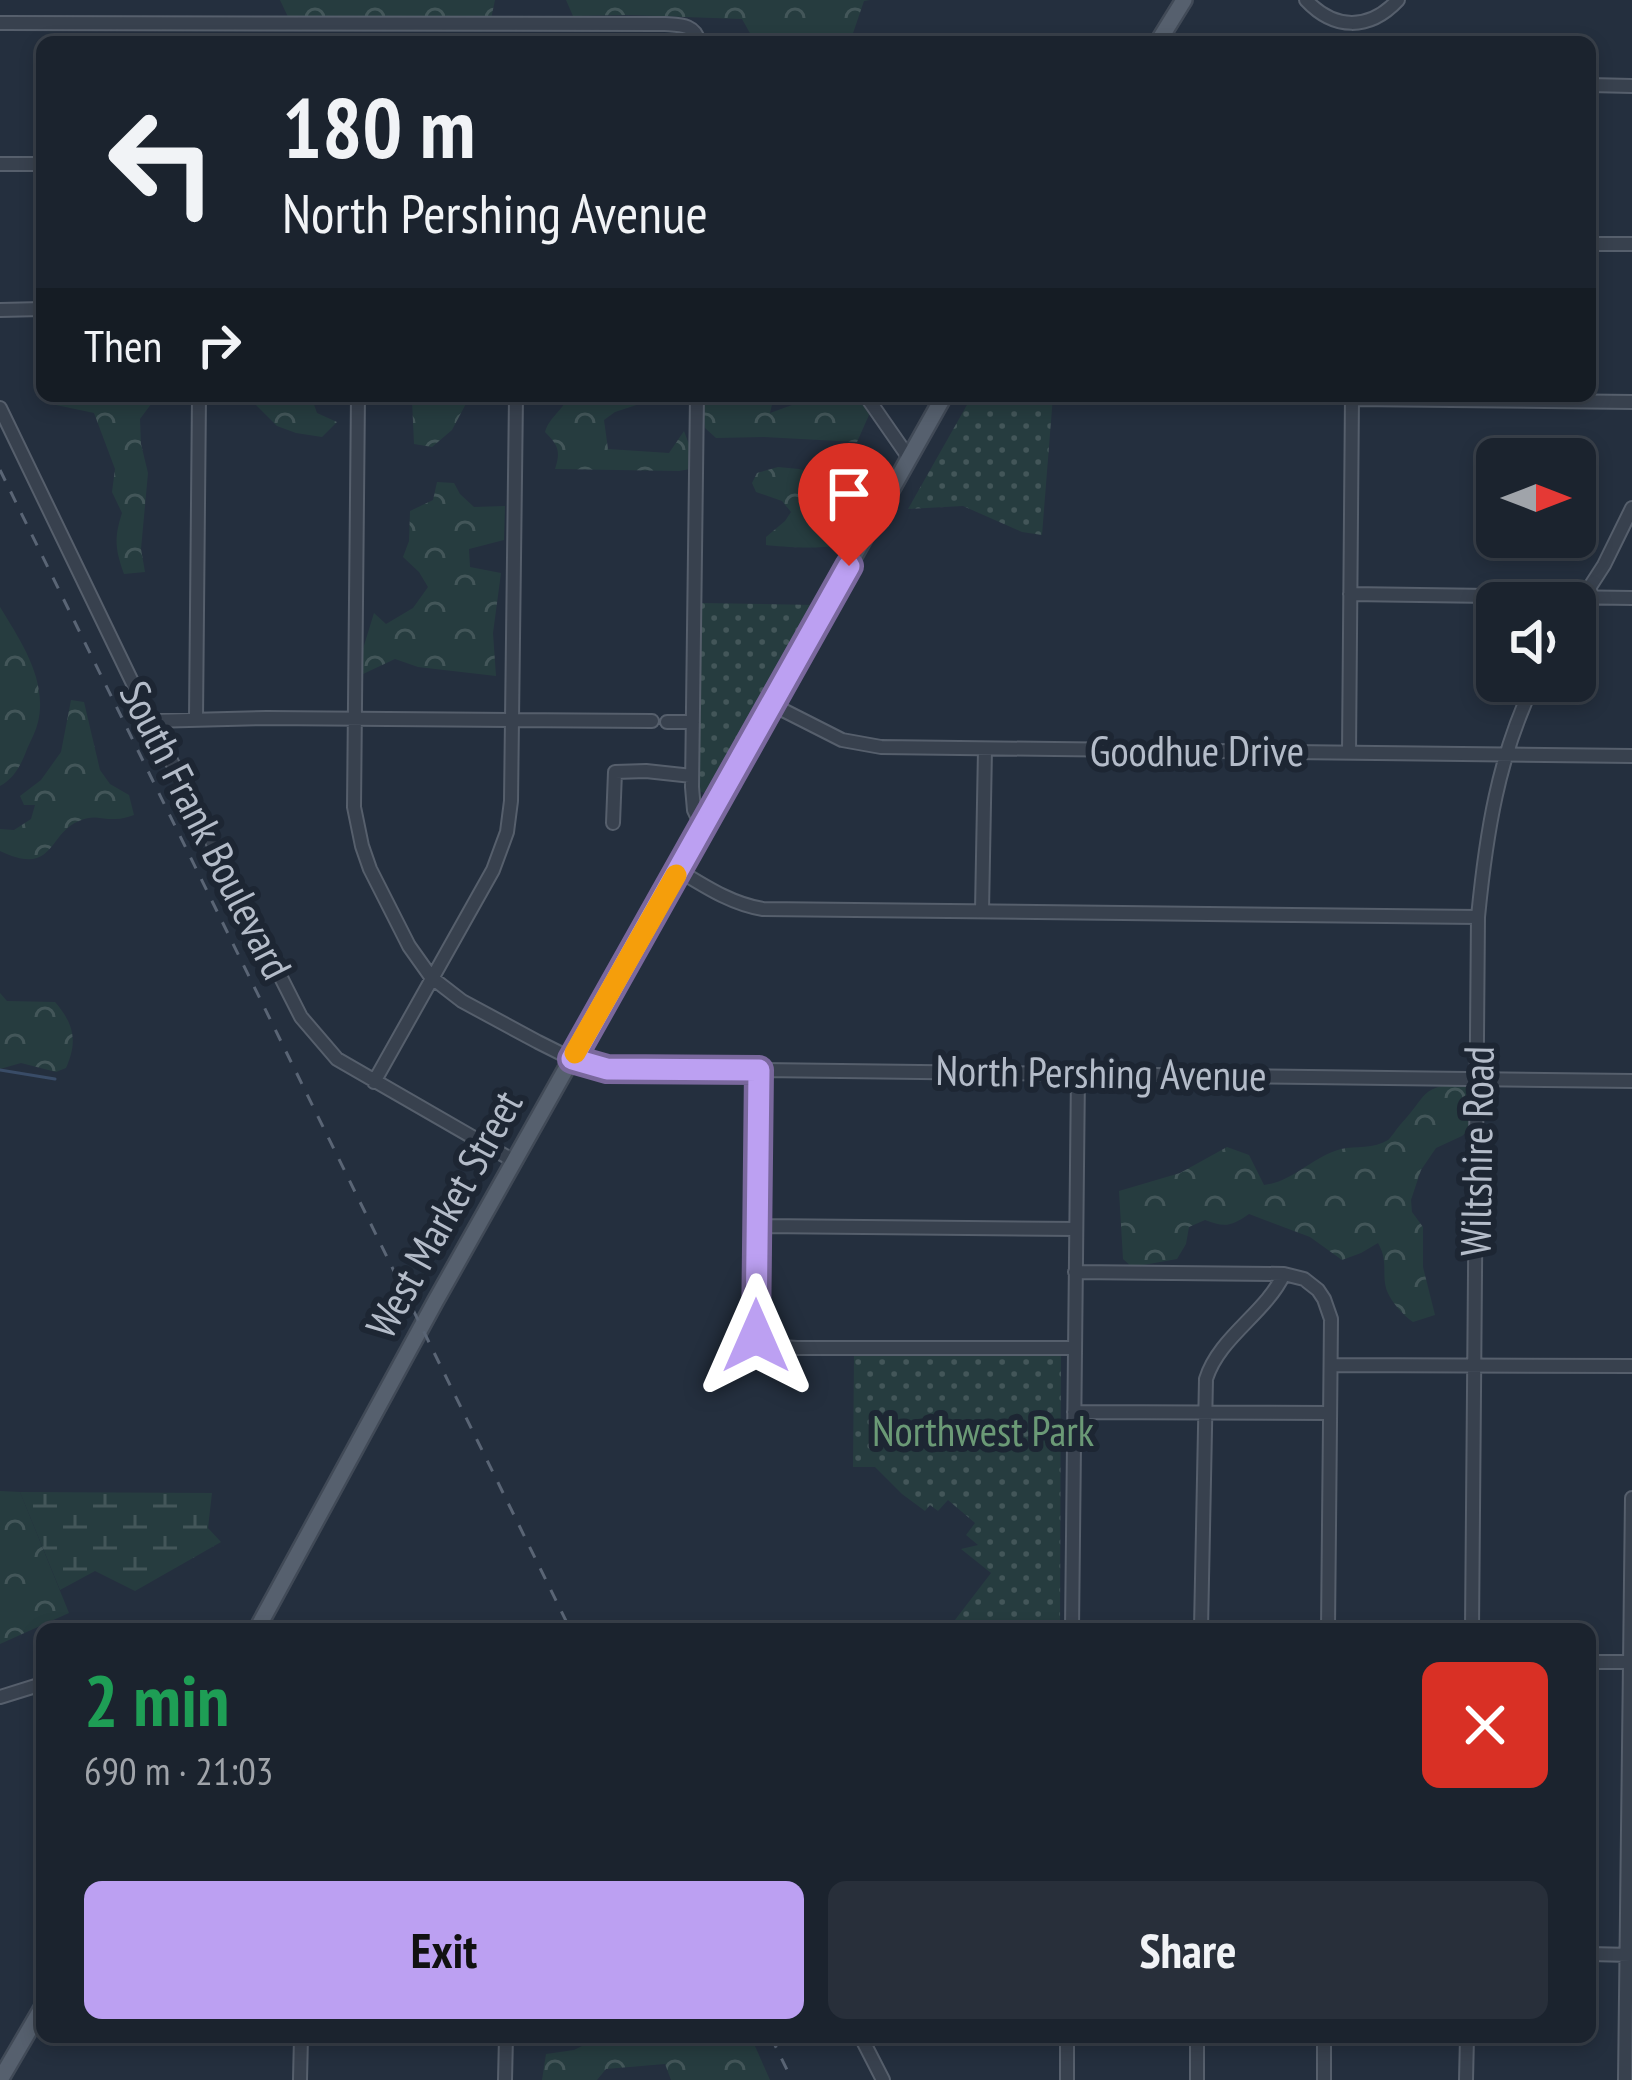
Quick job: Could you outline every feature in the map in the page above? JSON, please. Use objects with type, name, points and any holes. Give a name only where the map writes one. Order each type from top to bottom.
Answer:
[{"type":"main road","points":[[1162,36],[1184,0]]},
{"type":"main road","name":"West Market Street","points":[[260,1623],[941,402]]},
{"type":"main road","points":[[1,2077],[36,2018]]},
{"type":"street","points":[[1306,0],[1325,17],[1351,30],[1380,16],[1398,0]]},
{"type":"street","points":[[86,22],[86,36]]},
{"type":"street","points":[[0,23],[680,25],[688,26],[696,36]]},
{"type":"street","points":[[362,23],[362,36]]},
{"type":"street","points":[[521,24],[521,36]]},
{"type":"street","points":[[1596,85],[1632,86]]},
{"type":"street","points":[[0,164],[36,164]]},
{"type":"street","points":[[1596,244],[1632,244]]},
{"type":"street","points":[[0,310],[36,309]]},
{"type":"street","points":[[1596,401],[1632,402]]},
{"type":"street","points":[[196,719],[200,402]]},
{"type":"street","points":[[358,402],[354,807],[362,846],[400,931],[431,977]]},
{"type":"street","points":[[374,1082],[470,914],[503,845],[512,801],[516,402]]},
{"type":"street","points":[[697,402],[692,776],[694,810],[702,827]]},
{"type":"street","points":[[870,402],[908,458]]},
{"type":"street","points":[[1348,753],[1352,402]]},
{"type":"street","name":"South Frank Boulevard","points":[[0,408],[301,1017],[337,1059],[514,1161]]},
{"type":"street","points":[[1593,582],[1632,508]]},
{"type":"street","points":[[1350,594],[1476,596]]},
{"type":"street","points":[[1596,597],[1632,598]]},
{"type":"street","name":"Wiltshire Road","points":[[1472,1623],[1478,917],[1495,791],[1527,702]]},
{"type":"street","name":"Goodhue Drive","points":[[771,704],[858,744],[1632,756]]},
{"type":"street","points":[[151,721],[652,721]]},
{"type":"street","points":[[667,722],[692,722]]},
{"type":"street","points":[[982,911],[985,749]]},
{"type":"street","points":[[613,823],[615,772],[692,776]]},
{"type":"street","points":[[678,870],[722,896],[763,909],[1478,917]]},
{"type":"street","name":"North Pershing Avenue","points":[[431,977],[474,1008],[572,1059],[607,1069],[1632,1081]]},
{"type":"street","points":[[759,1070],[758,1342],[851,1349],[1075,1348]]},
{"type":"street","points":[[1072,1623],[1078,1074]]},
{"type":"street","points":[[756,1226],[1076,1229]]},
{"type":"street","points":[[1075,1272],[1284,1274],[1304,1280],[1324,1299],[1331,1319],[1328,1623]]},
{"type":"street","points":[[1201,1623],[1206,1379],[1220,1351],[1270,1300],[1284,1274]]},
{"type":"street","points":[[1331,1365],[1632,1366]]},
{"type":"street","points":[[1074,1412],[1330,1413]]},
{"type":"street","points":[[1625,2080],[1632,1498]]},
{"type":"street","points":[[1596,1662],[1631,1663]]},
{"type":"street","points":[[0,1696],[36,1686]]},
{"type":"street","points":[[1596,1954],[1629,1955]]},
{"type":"street","points":[[300,2080],[301,2043]]},
{"type":"street","points":[[505,2080],[506,2043]]},
{"type":"street","points":[[864,2043],[883,2080]]},
{"type":"street","points":[[1066,2080],[1067,2043]]},
{"type":"street","points":[[1197,2043],[1197,2080]]},
{"type":"street","points":[[1324,2043],[1324,2080]]},
{"type":"street","points":[[1466,2080],[1467,2043]]},
{"type":"green space","points":[[280,0],[495,0],[491,19],[289,19]]},
{"type":"green space","points":[[566,0],[870,0],[864,1],[852,36],[751,36],[742,19],[573,16]]},
{"type":"green space","points":[[153,402],[140,419],[148,473],[141,549],[145,572],[124,574],[121,565],[117,537],[122,513],[112,492],[115,469],[94,413],[56,405]]},
{"type":"green space","points":[[253,402],[313,402],[317,413],[337,422],[322,437],[277,426]]},
{"type":"green space","points":[[412,402],[467,402],[452,430],[432,447],[414,444]]},
{"type":"green space","points":[[565,402],[646,402],[604,420],[608,449],[669,453],[684,431],[690,469],[555,469],[557,449],[545,432]]},
{"type":"green space","points":[[702,402],[773,402],[770,413],[796,402],[863,402],[869,415],[857,442],[716,438],[705,428]]},
{"type":"green space","points":[[969,402],[1053,402],[1042,535],[1022,532],[963,506],[908,509]]},
{"type":"green space","points":[[778,467],[875,493],[854,538],[826,547],[766,545],[766,537],[791,512],[782,501],[756,492],[752,483],[757,473]]},
{"type":"green space","points":[[437,482],[454,483],[474,507],[505,506],[504,540],[469,549],[470,567],[501,573],[493,633],[496,676],[418,667],[395,659],[363,674],[362,652],[374,613],[386,624],[413,608],[428,587],[403,557],[410,511],[433,500]]},
{"type":"green space","points":[[701,603],[817,605],[710,794],[698,787]]},
{"type":"green space","points":[[0,607],[30,661],[40,706],[23,760],[0,786]]},
{"type":"green space","points":[[71,700],[84,702],[100,770],[110,784],[129,795],[134,815],[79,821],[48,851],[31,859],[0,851],[0,829],[14,830],[31,819],[35,805],[24,805],[20,796],[41,780],[61,752]]},
{"type":"green space","points":[[0,993],[7,1001],[55,1002],[72,1033],[66,1068],[56,1072],[21,1063],[0,1069]]},
{"type":"green space","points":[[1467,1082],[1472,1127],[1436,1148],[1421,1170],[1411,1200],[1412,1212],[1423,1227],[1423,1267],[1435,1315],[1413,1322],[1395,1304],[1387,1291],[1378,1243],[1342,1260],[1310,1237],[1249,1214],[1228,1224],[1205,1220],[1189,1227],[1177,1259],[1132,1267],[1123,1259],[1119,1191],[1180,1173],[1227,1147],[1249,1155],[1264,1185],[1274,1183],[1331,1152],[1383,1143],[1426,1093]]},
{"type":"green space","name":"Northwest Park","points":[[854,1353],[1061,1356],[1060,1623],[953,1623],[991,1573],[961,1549],[978,1545],[966,1535],[975,1523],[948,1500],[938,1511],[930,1505],[925,1511],[875,1467],[853,1467]]},
{"type":"green space","points":[[0,1491],[20,1492],[69,1613],[36,1623],[36,1628],[0,1644]]},
{"type":"green space","points":[[20,1492],[212,1493],[208,1528],[221,1542],[135,1591],[95,1571],[60,1590]]},
{"type":"green space","points":[[588,2043],[754,2043],[770,2080],[671,2080],[665,2064],[606,2069],[597,2080],[542,2080],[546,2054]]},
{"type":"waterway","points":[[0,1070],[55,1079]]},
{"type":"railway","points":[[0,470],[567,1623]]},
{"type":"railway","points":[[774,2043],[792,2080]]},
{"type":"slow traffic","points":[[575,1053],[676,875]]},
{"type":"route","points":[[756,1336],[759,1070],[607,1069],[572,1059],[849,566]]}]
